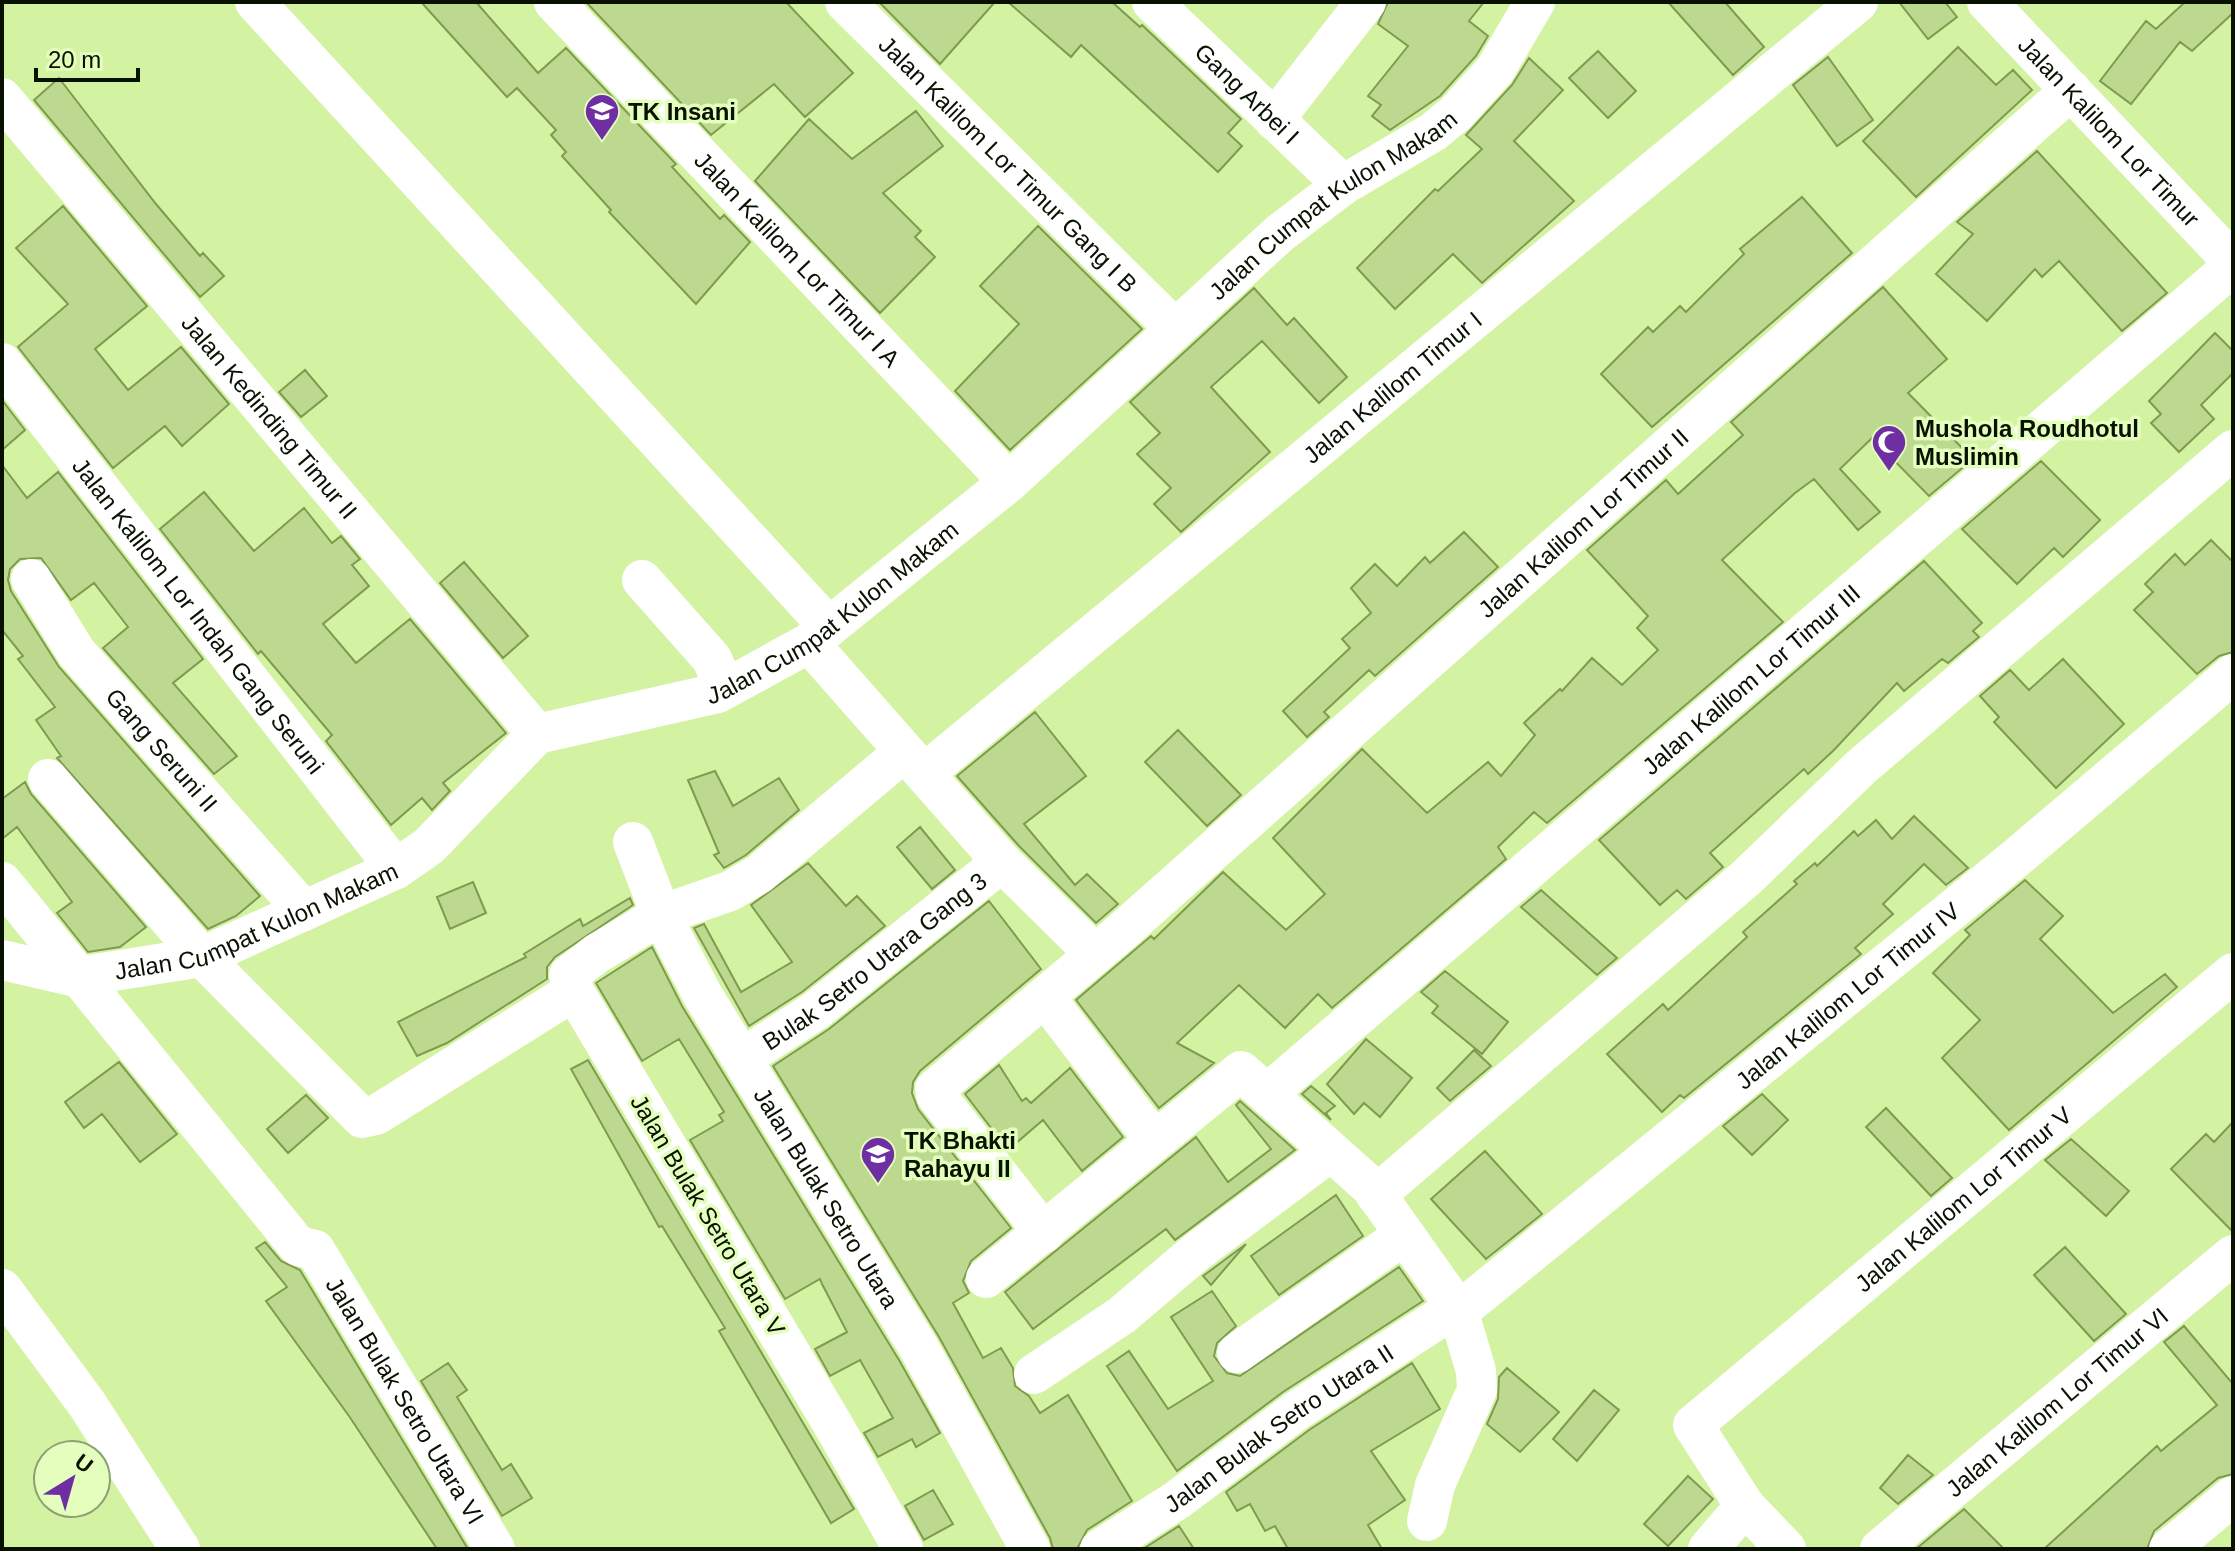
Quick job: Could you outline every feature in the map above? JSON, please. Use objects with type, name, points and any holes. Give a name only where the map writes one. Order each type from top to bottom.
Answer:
[{"type":"street","points":[[255,2],[819,635],[914,762],[1002,862],[1095,954]]},
{"type":"street","name":"Jalan Kalilom Lor Timur I A","points":[[554,2],[1009,482]]},
{"type":"street","name":"Jalan Kalilom Lor Timur Gang I B","points":[[845,2],[1173,327]]},
{"type":"street","name":"Gang Arbei I","points":[[1152,2],[1343,185]]},
{"type":"street","points":[[1274,120],[1366,2]]},
{"type":"street","name":"Jalan Cumpat Kulon Makam","points":[[2,960],[76,977],[202,957],[396,869],[429,846],[537,734],[725,689],[819,635],[1009,482],[1143,360],[1173,327],[1280,233],[1343,185],[1433,132],[1456,113],[1495,70],[1535,2]]},
{"type":"street","name":"Jalan Kalilom Timur I","points":[[661,915],[730,891],[759,874],[914,762],[1858,2]]},
{"type":"street","name":"Jalan Kalilom Lor Timur","points":[[1987,2],[2233,264]]},
{"type":"street","name":"Jalan Kalilom Lor Timur II","points":[[1044,1233],[935,1091],[1095,954],[2071,90]]},
{"type":"street","name":"Jalan Kedinding Timur II","points":[[2,98],[537,734]]},
{"type":"street","name":"Jalan Kalilom Lor Timur III","points":[[1268,1093],[2233,264]]},
{"type":"street","name":"Jalan Kalilom Lor Indah Gang Seruni","points":[[2,363],[396,869]]},
{"type":"street","points":[[1376,1195],[1746,878],[1860,768],[2233,450]]},
{"type":"street","name":"Gang Seruni II","points":[[31,579],[76,652],[304,911]]},
{"type":"street","points":[[642,580],[712,659],[725,689]]},
{"type":"street","name":"Jalan Kalilom Lor Timur IV","points":[[1458,1310],[1944,917],[2233,674]]},
{"type":"street","points":[[48,779],[202,957],[362,1118],[376,1115],[574,991],[569,975],[573,969],[661,915]]},
{"type":"street","name":"Jalan Bulak Setro Utara","points":[[633,842],[661,915],[702,994],[744,1057],[919,1348],[981,1466],[1030,1549]]},
{"type":"street","name":"Bulak Setro Utara Gang 3","points":[[744,1057],[815,1011],[1002,862]]},
{"type":"street","name":"Jalan Bulak Setro Utara VI","points":[[2,882],[76,977],[306,1248],[495,1549]]},
{"type":"street","name":"Jalan Kalilom Lor Timur V","points":[[1745,1506],[1693,1425],[2233,973]]},
{"type":"street","name":"Jalan Bulak Setro Utara V","points":[[574,991],[827,1414],[903,1549]]},
{"type":"street","points":[[1045,997],[1154,1140]]},
{"type":"street","points":[[986,1278],[1241,1071],[1330,1152],[1350,1166],[1376,1195],[1458,1310],[1473,1359],[1477,1390],[1435,1485],[1427,1521]]},
{"type":"street","points":[[1034,1374],[1122,1315],[1195,1253],[1330,1152]]},
{"type":"street","points":[[1237,1353],[1404,1235]]},
{"type":"street","name":"Jalan Kalilom Lor Timur VI","points":[[1880,1549],[2233,1255]]},
{"type":"street","points":[[2,1289],[87,1404],[180,1549]]},
{"type":"street","name":"Jalan Bulak Setro Utara II","points":[[1100,1549],[1177,1500],[1296,1411],[1444,1315],[1458,1310]]},
{"type":"street","points":[[2169,1549],[2233,1496]]},
{"type":"street","points":[[1708,1549],[1745,1506],[1786,1549]]},
{"type":"building","points":[[421,2],[476,2],[538,73],[566,48],[676,164],[672,167],[720,219],[724,215],[750,242],[696,304],[609,212],[611,210],[562,156],[566,152],[551,135],[556,130],[517,88],[507,97]]},
{"type":"building","points":[[586,2],[786,2],[853,73],[805,117],[774,84],[711,135]]},
{"type":"building","points":[[879,2],[995,2],[940,64]]},
{"type":"building","points":[[1008,2],[1112,2],[1140,27],[1142,25],[1241,119],[1228,133],[1242,146],[1218,172],[1081,45],[1071,57]]},
{"type":"building","points":[[1388,2],[1484,2],[1469,21],[1488,36],[1476,56],[1440,96],[1390,130],[1372,116],[1381,105],[1368,96],[1408,46],[1378,24]]},
{"type":"building","points":[[1668,2],[1725,2],[1764,47],[1733,75]]},
{"type":"building","points":[[1899,2],[1945,2],[1957,17],[1928,39]]},
{"type":"building","points":[[2185,2],[2233,2],[2233,13],[2192,51],[2180,42],[2131,104],[2100,81],[2146,21],[2156,29]]},
{"type":"building","points":[[1958,47],[1996,85],[2013,70],[2032,90],[1916,197],[1863,141]]},
{"type":"building","points":[[1598,51],[1636,91],[1608,118],[1569,78]]},
{"type":"building","points":[[1828,57],[1873,120],[1837,146],[1793,85]]},
{"type":"building","points":[[1529,58],[1563,90],[1514,141],[1574,201],[1482,283],[1453,254],[1395,309],[1357,268],[1435,189],[1438,191],[1482,149],[1466,135],[1512,85]]},
{"type":"building","points":[[59,78],[156,204],[200,256],[203,253],[224,276],[200,297],[34,100]]},
{"type":"building","points":[[916,111],[943,146],[883,193],[921,231],[915,237],[935,257],[880,313],[755,181],[809,119],[852,159]]},
{"type":"building","points":[[2037,151],[2167,293],[2122,331],[2059,261],[2042,277],[2035,269],[1987,321],[1936,274],[1973,234],[1957,222]]},
{"type":"building","points":[[1802,197],[1852,253],[1652,427],[1601,374],[1648,327],[1653,332],[1680,306],[1686,312],[1744,254],[1740,249]]},
{"type":"building","points":[[63,206],[147,306],[95,349],[128,390],[181,347],[229,404],[182,446],[165,426],[113,468],[18,347],[68,304],[16,248]]},
{"type":"building","points":[[1038,226],[1142,329],[1010,450],[955,391],[1019,324],[980,286]]},
{"type":"building","points":[[1883,287],[1947,359],[1908,393],[1973,459],[1929,496],[1872,438],[1840,469],[1880,512],[1858,530],[1814,479],[1795,493],[1722,560],[1783,622],[1547,823],[1534,812],[1498,847],[1506,859],[1332,1008],[1318,994],[1285,1028],[1239,985],[1177,1043],[1214,1063],[1159,1108],[1076,1000],[1151,936],[1154,939],[1223,872],[1286,930],[1325,894],[1273,838],[1362,749],[1427,813],[1488,762],[1501,776],[1535,735],[1524,723],[1560,689],[1562,691],[1592,658],[1622,685],[1658,650],[1637,628],[1648,616],[1587,550],[1666,480],[1678,494],[1743,435],[1731,422]]},
{"type":"building","points":[[1254,288],[1287,325],[1294,318],[1347,377],[1319,403],[1262,341],[1211,387],[1270,452],[1181,532],[1154,504],[1171,488],[1137,454],[1160,433],[1130,402]]},
{"type":"building","points":[[2215,333],[2233,351],[2233,373],[2201,405],[2214,419],[2179,452],[2151,423],[2161,414],[2149,401]]},
{"type":"building","points":[[305,370],[327,396],[301,417],[279,392]]},
{"type":"building","points":[[2,400],[25,430],[2,450]]},
{"type":"building","points":[[2041,461],[2100,520],[2063,557],[2054,548],[2017,584],[1962,529]]},
{"type":"building","points":[[2,465],[27,498],[58,472],[203,659],[173,683],[237,756],[214,774],[103,648],[128,627],[94,583],[71,600],[41,558],[20,559],[10,569],[8,580],[11,591],[59,667],[260,896],[236,916],[208,929],[57,758],[61,756],[36,720],[55,707],[18,659],[23,656],[2,630]]},
{"type":"building","points":[[204,492],[254,551],[304,508],[332,543],[341,536],[360,559],[352,565],[369,586],[323,624],[356,663],[410,619],[506,733],[443,783],[450,791],[432,810],[422,798],[391,825],[326,741],[332,735],[261,651],[258,654],[160,529]]},
{"type":"building","points":[[1464,532],[1498,567],[1375,676],[1369,670],[1324,712],[1329,717],[1307,737],[1283,711],[1350,648],[1342,639],[1371,613],[1351,588],[1375,564],[1397,586],[1425,557],[1430,563]]},
{"type":"building","points":[[2211,540],[2233,562],[2233,652],[2219,656],[2197,674],[2134,610],[2153,592],[2145,584],[2175,554],[2185,565]]},
{"type":"building","points":[[1924,561],[1982,623],[1973,631],[1979,637],[1948,663],[1942,659],[1904,691],[1897,683],[1808,774],[1804,769],[1710,853],[1723,867],[1686,899],[1677,890],[1660,905],[1599,840]]},
{"type":"building","points":[[464,562],[528,636],[503,658],[440,583]]},
{"type":"building","points":[[2063,659],[2124,724],[2056,788],[1994,722],[1999,717],[1980,696],[2010,670],[2029,690]]},
{"type":"building","points":[[1035,712],[1086,776],[1024,824],[1075,885],[1087,874],[1118,904],[1096,923],[1019,846],[957,776]]},
{"type":"building","points":[[1178,730],[1241,795],[1207,826],[1145,762]]},
{"type":"building","points":[[715,771],[733,806],[779,778],[799,810],[746,855],[724,868],[714,855],[719,853],[688,780]]},
{"type":"building","points":[[25,782],[31,794],[146,927],[120,947],[88,952],[57,913],[72,902],[17,827],[2,839],[2,799]]},
{"type":"building","points":[[1914,816],[1968,868],[1946,885],[1924,864],[1883,904],[1893,914],[1855,948],[1861,954],[1684,1098],[1680,1095],[1662,1112],[1607,1054],[1663,1004],[1668,1010],[1747,937],[1743,932],[1797,884],[1794,881],[1815,863],[1817,866],[1854,831],[1858,836],[1876,820],[1892,839]]},
{"type":"building","points":[[920,827],[955,870],[932,889],[897,847]]},
{"type":"building","points":[[808,863],[846,906],[857,896],[885,926],[802,992],[749,1026],[694,928],[704,924],[741,992],[792,962],[751,905]]},
{"type":"building","points":[[2025,880],[2063,916],[2040,939],[2113,1013],[2165,974],[2177,987],[2009,1130],[1942,1058],[1980,1020],[1933,973],[1970,935],[1965,930]]},
{"type":"building","points":[[473,882],[486,913],[450,929],[437,897]]},
{"type":"building","points":[[1541,890],[1617,958],[1597,975],[1521,907]]},
{"type":"building","points":[[630,898],[633,905],[555,957],[547,967],[547,979],[447,1043],[417,1056],[398,1022],[526,957],[524,954],[580,919],[583,926]]},
{"type":"building","points":[[989,901],[1041,969],[920,1071],[913,1082],[912,1093],[918,1109],[1011,1228],[971,1261],[963,1281],[969,1293],[953,1303],[983,1358],[1001,1348],[1013,1368],[1015,1386],[1029,1396],[1040,1413],[1068,1395],[1132,1501],[1087,1530],[1077,1549],[1053,1549],[1050,1538],[939,1337],[773,1066],[829,1029]]},
{"type":"building","points":[[652,947],[682,1006],[899,1360],[940,1433],[916,1447],[912,1439],[878,1457],[864,1433],[893,1418],[860,1360],[830,1376],[815,1349],[847,1332],[820,1279],[785,1299],[690,1140],[723,1121],[719,1115],[724,1112],[679,1039],[642,1061],[596,983]]},
{"type":"building","points":[[1445,971],[1508,1022],[1482,1054],[1432,1013],[1438,1006],[1421,992]]},
{"type":"building","points":[[1366,1039],[1412,1078],[1380,1117],[1364,1103],[1354,1114],[1327,1084]]},
{"type":"building","points":[[1474,1050],[1491,1066],[1450,1101],[1437,1088]]},
{"type":"building","points":[[588,1060],[854,1509],[831,1523],[719,1331],[725,1328],[662,1226],[659,1227],[571,1069]]},
{"type":"building","points":[[119,1062],[177,1134],[140,1162],[102,1114],[84,1128],[65,1102]]},
{"type":"building","points":[[999,1065],[1022,1101],[1026,1098],[1031,1103],[1070,1068],[1123,1137],[1082,1171],[1043,1120],[1008,1150],[965,1094]]},
{"type":"building","points":[[1311,1086],[1335,1106],[1326,1113],[1331,1120],[1302,1094]]},
{"type":"building","points":[[1762,1094],[1788,1120],[1752,1155],[1723,1126]]},
{"type":"building","points":[[306,1095],[328,1118],[288,1153],[267,1129]]},
{"type":"building","points":[[1240,1101],[1295,1150],[1175,1240],[1166,1229],[1033,1329],[1005,1292],[1196,1137],[1228,1182],[1271,1149],[1236,1105]]},
{"type":"building","points":[[1886,1108],[1952,1178],[1931,1196],[1866,1127]]},
{"type":"building","points":[[2233,1122],[2233,1232],[2171,1169],[2206,1134],[2214,1142]]},
{"type":"building","points":[[2071,1139],[2129,1191],[2106,1216],[2045,1160]]},
{"type":"building","points":[[1485,1151],[1542,1214],[1486,1259],[1431,1199]]},
{"type":"building","points":[[1336,1195],[1363,1236],[1279,1295],[1251,1256]]},
{"type":"building","points":[[265,1242],[281,1261],[300,1270],[468,1549],[437,1549],[349,1416],[266,1301],[287,1287],[256,1248]]},
{"type":"building","points":[[1246,1244],[1211,1285],[1203,1276]]},
{"type":"building","points":[[2065,1247],[2126,1314],[2094,1341],[2034,1275]]},
{"type":"building","points":[[1399,1267],[1423,1301],[1283,1392],[1177,1471],[1107,1366],[1129,1351],[1168,1409],[1213,1381],[1171,1317],[1212,1291],[1236,1326],[1217,1343],[1214,1356],[1227,1373],[1240,1376]]},
{"type":"building","points":[[2184,1326],[2233,1384],[2233,1474],[2218,1478],[2154,1531],[2147,1549],[2044,1549],[2157,1446],[2161,1451],[2217,1405],[2164,1342]]},
{"type":"building","points":[[448,1363],[467,1390],[457,1397],[502,1470],[511,1464],[532,1498],[502,1516],[421,1381]]},
{"type":"building","points":[[1412,1363],[1440,1409],[1371,1451],[1405,1500],[1368,1525],[1382,1549],[1288,1549],[1275,1526],[1265,1531],[1250,1504],[1237,1511],[1226,1492],[1309,1430]]},
{"type":"building","points":[[1507,1368],[1559,1412],[1520,1452],[1487,1424],[1498,1399],[1499,1377]]},
{"type":"building","points":[[1594,1390],[1619,1410],[1577,1461],[1553,1439]]},
{"type":"building","points":[[1908,1455],[1933,1475],[1898,1504],[1880,1488]]},
{"type":"building","points":[[1688,1476],[1713,1499],[1668,1546],[1644,1524]]},
{"type":"building","points":[[933,1490],[953,1524],[924,1540],[905,1506]]},
{"type":"building","points":[[1964,1509],[2004,1549],[1916,1549]]},
{"type":"building","points":[[1179,1526],[1194,1549],[1143,1549]]},
{"type":"place","name":"TK Insani","points":[[602,142]]},
{"type":"place","name":"Mushola Roudhotul Muslimin","points":[[1889,473]]},
{"type":"place","name":"TK Bhakti Rahayu II","points":[[878,1185]]}]
